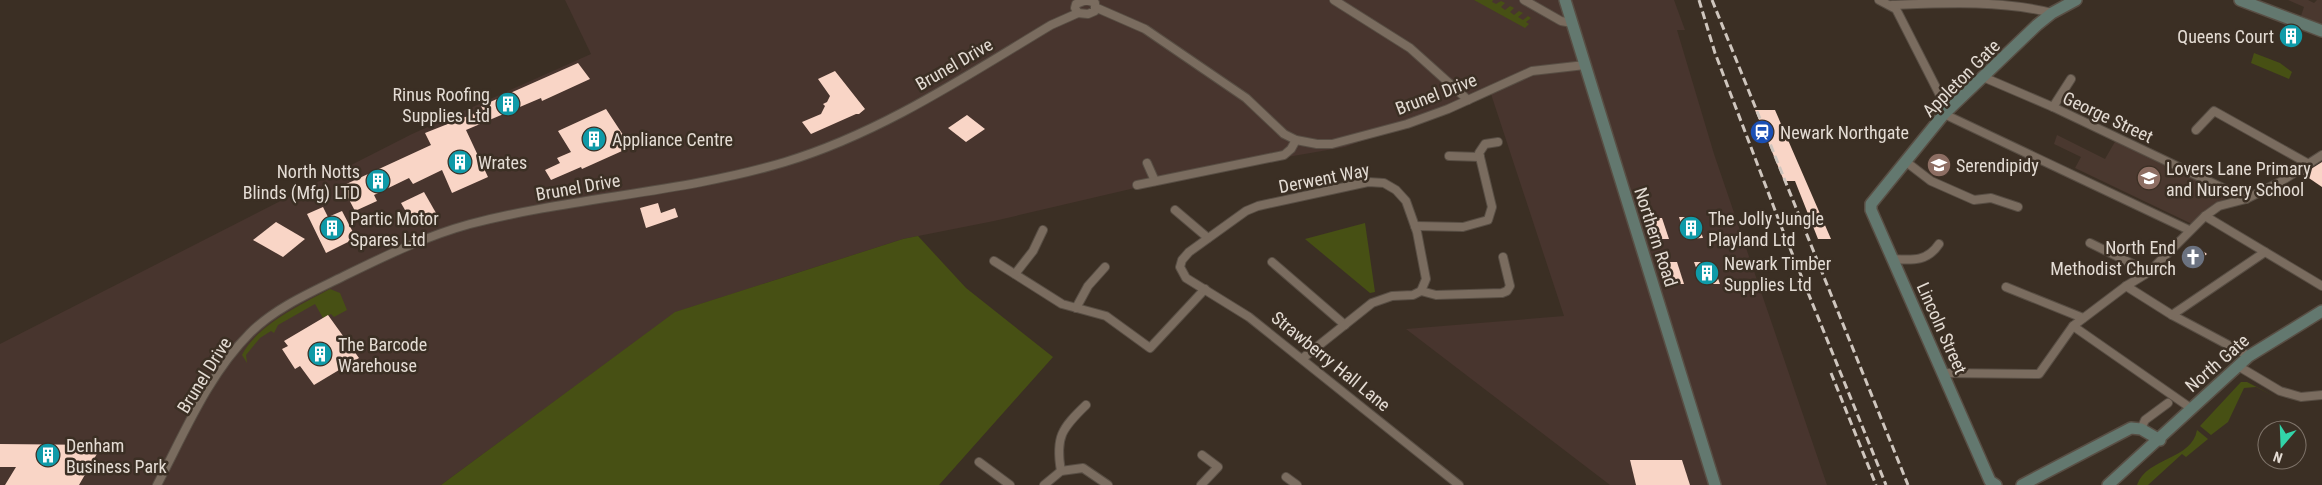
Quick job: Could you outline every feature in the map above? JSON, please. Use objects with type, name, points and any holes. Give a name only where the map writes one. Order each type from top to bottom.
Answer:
[{"type":"street","points":[[1078,13],[1075,8],[1076,4],[1084,0]]},
{"type":"street","name":"Brunel Drive","points":[[1084,0],[1095,3],[1097,8],[1114,14],[1145,30],[1246,98],[1278,130],[1296,140],[1317,144],[1332,144],[1407,124],[1468,100],[1532,71],[1585,66]]},
{"type":"street","points":[[1334,0],[1398,39],[1468,100]]},
{"type":"street","points":[[1524,0],[1561,21],[1572,24]]},
{"type":"street","name":"Northern Road","points":[[1565,0],[1715,485]]},
{"type":"street","points":[[1879,0],[1892,5],[1955,3],[2034,8],[2052,13]]},
{"type":"street","name":"Appleton Gate","points":[[1880,191],[1946,113],[2052,13],[2076,0]]},
{"type":"street","points":[[2240,0],[2322,31]]},
{"type":"street","points":[[1892,5],[1896,9],[1946,113],[2189,230]]},
{"type":"street","name":"Brunel Drive","points":[[157,485],[212,385],[238,347],[251,332],[276,312],[310,293],[418,242],[467,225],[550,206],[744,173],[828,148],[872,129],[1051,25],[1078,13],[1088,14],[1097,8]]},
{"type":"street","name":"George Street","points":[[1983,77],[2053,107],[2246,200]]},
{"type":"street","points":[[2053,107],[2071,79]]},
{"type":"street","points":[[2196,130],[2214,111],[2307,163]]},
{"type":"street","points":[[1137,185],[1284,155],[1292,149],[1296,140]]},
{"type":"street","points":[[1415,226],[1469,226],[1479,225],[1488,220],[1492,207],[1480,150],[1485,144],[1498,142]]},
{"type":"street","points":[[1942,373],[2039,374],[2073,326],[2126,286],[2149,272],[2205,216],[2219,206],[2246,200],[2280,182],[2322,155]]},
{"type":"street","points":[[1449,156],[1480,157]]},
{"type":"street","points":[[1906,161],[1931,181],[1974,200],[1991,198],[2018,207]]},
{"type":"street","points":[[1148,163],[1155,181]]},
{"type":"street","name":"Derwent Way","points":[[1180,267],[1182,260],[1189,252],[1246,211],[1258,206],[1374,182],[1386,183],[1400,193],[1409,208],[1415,226],[1426,278],[1421,291]]},
{"type":"street","name":"Lincoln Street","points":[[1880,191],[1871,204],[1871,210],[1942,373],[1993,483]]},
{"type":"street","points":[[1175,210],[1208,238]]},
{"type":"street","points":[[2205,216],[2322,286]]},
{"type":"street","points":[[1015,274],[1033,251],[1043,230]]},
{"type":"street","points":[[2090,243],[2149,272]]},
{"type":"street","points":[[1893,260],[1923,260],[1934,253],[1939,244]]},
{"type":"street","points":[[2172,315],[2265,252]]},
{"type":"street","points":[[1303,358],[1372,303],[1392,296],[1413,295],[1421,291],[1436,295],[1502,293],[1508,291],[1510,286],[1503,257]]},
{"type":"street","points":[[994,261],[1062,304],[1106,316],[1150,348],[1205,289]]},
{"type":"street","points":[[1272,262],[1345,325]]},
{"type":"street","name":"Strawberry Hall Lane","points":[[1180,267],[1186,278],[1249,317],[1303,358],[1459,485]]},
{"type":"street","points":[[1076,308],[1088,286],[1105,268]]},
{"type":"street","points":[[2126,286],[2172,315],[2249,356]]},
{"type":"street","points":[[2010,291],[2083,318]]},
{"type":"street","name":"North Gate","points":[[2109,485],[2249,356],[2322,311]]},
{"type":"street","points":[[2073,326],[2192,409]]},
{"type":"street","points":[[2238,366],[2280,392],[2301,397],[2322,396]]},
{"type":"street","name":"North Gate","points":[[2141,429],[2145,420],[2168,403]]},
{"type":"street","points":[[1061,471],[1057,451],[1059,435],[1069,421],[1086,405]]},
{"type":"street","points":[[2022,485],[2131,428],[2141,429],[2160,440]]},
{"type":"street","points":[[1201,485],[1218,466],[1202,456]]},
{"type":"street","points":[[979,462],[1010,485]]},
{"type":"street","points":[[1044,485],[1061,471],[1083,468],[1108,485]]},
{"type":"street","points":[[1286,477],[1296,485]]},
{"type":"shaded area","points":[[565,0],[1674,0],[1685,30],[1677,30],[1714,154],[1827,485],[1610,485],[1406,329],[1564,316],[1491,94],[1345,147],[1212,170],[994,221],[903,239],[676,312],[441,485],[0,485],[0,344],[412,134],[591,54]]},
{"type":"shaded area","points":[[2288,0],[2308,0],[2314,3],[2317,0],[2322,0],[2322,24],[2301,16],[2304,7]]},
{"type":"shaded area","name":"Lovers Lane Primary and Nursery School","points":[[2057,135],[2105,159],[2116,140],[2225,189],[2229,196],[2192,224],[2075,168],[2081,157],[2054,144]]},
{"type":"green space","points":[[1474,0],[1493,0],[1492,2],[1496,4],[1501,1],[1505,3],[1501,7],[1505,10],[1510,6],[1514,8],[1510,12],[1514,15],[1519,11],[1523,13],[1518,17],[1523,20],[1528,16],[1531,18],[1526,22],[1529,24],[1525,28]]},
{"type":"green space","points":[[2254,53],[2280,63],[2292,72],[2289,79],[2251,63]]},
{"type":"green space","points":[[1365,223],[1375,292],[1370,293],[1305,239]]},
{"type":"green space","points":[[918,236],[966,288],[1053,357],[939,485],[441,485],[675,312],[903,239]]},
{"type":"green space","points":[[330,289],[340,293],[347,310],[334,317],[331,314],[323,318],[315,304],[278,325],[274,333],[271,331],[260,338],[246,355],[247,363],[242,355],[258,334],[281,316]]},
{"type":"green space","points":[[2241,382],[2247,382],[2274,396],[2256,387],[2244,388],[2228,422],[2211,435],[2200,426]]},
{"type":"green space","points":[[2197,430],[2208,439],[2186,457],[2182,454],[2148,485],[2137,485],[2142,476],[2150,469],[2187,447],[2193,440]]},
{"type":"building","points":[[578,63],[590,79],[542,101],[541,98],[466,130],[488,177],[452,193],[442,170],[413,184],[409,178],[374,195],[377,201],[355,211],[342,186],[431,145],[425,133],[483,110],[481,106]]},
{"type":"building","points":[[835,71],[865,109],[859,114],[811,134],[802,122],[821,114],[825,106],[823,104],[827,102],[830,96],[818,79]]},
{"type":"building","name":"Appliance Centre","points":[[606,109],[631,147],[582,169],[581,167],[551,180],[545,170],[560,163],[557,158],[571,152],[558,131]]},
{"type":"building","name":"Newark Northgate","points":[[1755,110],[1775,110],[1831,239],[1818,239],[1795,181],[1784,181]]},
{"type":"building","points":[[967,115],[985,129],[966,142],[948,128]]},
{"type":"building","points":[[2322,162],[2322,187],[2303,174]]},
{"type":"building","name":"North Notts Blinds (Mfg) LTD","points":[[424,192],[436,213],[413,224],[401,203]]},
{"type":"building","points":[[658,203],[661,213],[675,208],[678,217],[646,228],[640,208]]},
{"type":"building","name":"Partic Motor Spares Ltd","points":[[323,207],[328,217],[342,211],[356,238],[326,253],[307,214]]},
{"type":"building","name":"The Jolly Jungle Playland Ltd","points":[[1679,217],[1696,217],[1703,238],[1686,239]]},
{"type":"building","points":[[1646,218],[1662,218],[1669,239],[1653,239]]},
{"type":"building","name":"Partic Motor Spares Ltd","points":[[276,222],[305,239],[283,257],[253,240]]},
{"type":"building","name":"North End Methodist Church","points":[[2199,248],[2207,254],[2193,265],[2181,256],[2190,249],[2195,252]]},
{"type":"building","points":[[1660,262],[1677,262],[1684,284],[1667,284]]},
{"type":"building","name":"Newark Timber Supplies Ltd","points":[[1694,262],[1712,262],[1720,284],[1702,284]]},
{"type":"building","name":"The Barcode Warehouse","points":[[328,315],[359,358],[314,385],[300,366],[295,369],[282,349],[288,346],[284,341]]},
{"type":"building","name":"Denham Business Park","points":[[0,444],[102,445],[79,485],[5,485],[16,467],[0,467]]},
{"type":"building","points":[[1630,460],[1682,460],[1690,485],[1636,485]]},
{"type":"railway","points":[[1699,0],[1715,53],[1781,226],[1886,485]]},
{"type":"railway","points":[[1712,0],[1908,485]]},
{"type":"railway","points":[[1831,373],[1876,485]]},
{"type":"place","name":"Queens Court","points":[[2291,36]]},
{"type":"place","name":"Rinus Roofing Supplies Ltd","points":[[508,104]]},
{"type":"place","name":"Newark Northgate","points":[[1762,132]]},
{"type":"place","name":"Appliance Centre","points":[[594,139]]},
{"type":"place","name":"Wrates","points":[[460,162]]},
{"type":"place","name":"Serendipidy","points":[[1939,165]]},
{"type":"place","name":"Lovers Lane Primary and Nursery School","points":[[2149,178]]},
{"type":"place","name":"North Notts Blinds (Mfg) LTD","points":[[378,181]]},
{"type":"place","name":"Partic Motor Spares Ltd","points":[[332,228]]},
{"type":"place","name":"The Jolly Jungle Playland Ltd","points":[[1691,228]]},
{"type":"place","name":"North End Methodist Church","points":[[2193,257]]},
{"type":"place","name":"Newark Timber Supplies Ltd","points":[[1707,273]]},
{"type":"place","name":"The Barcode Warehouse","points":[[320,354]]},
{"type":"place","name":"Denham Business Park","points":[[48,455]]}]
